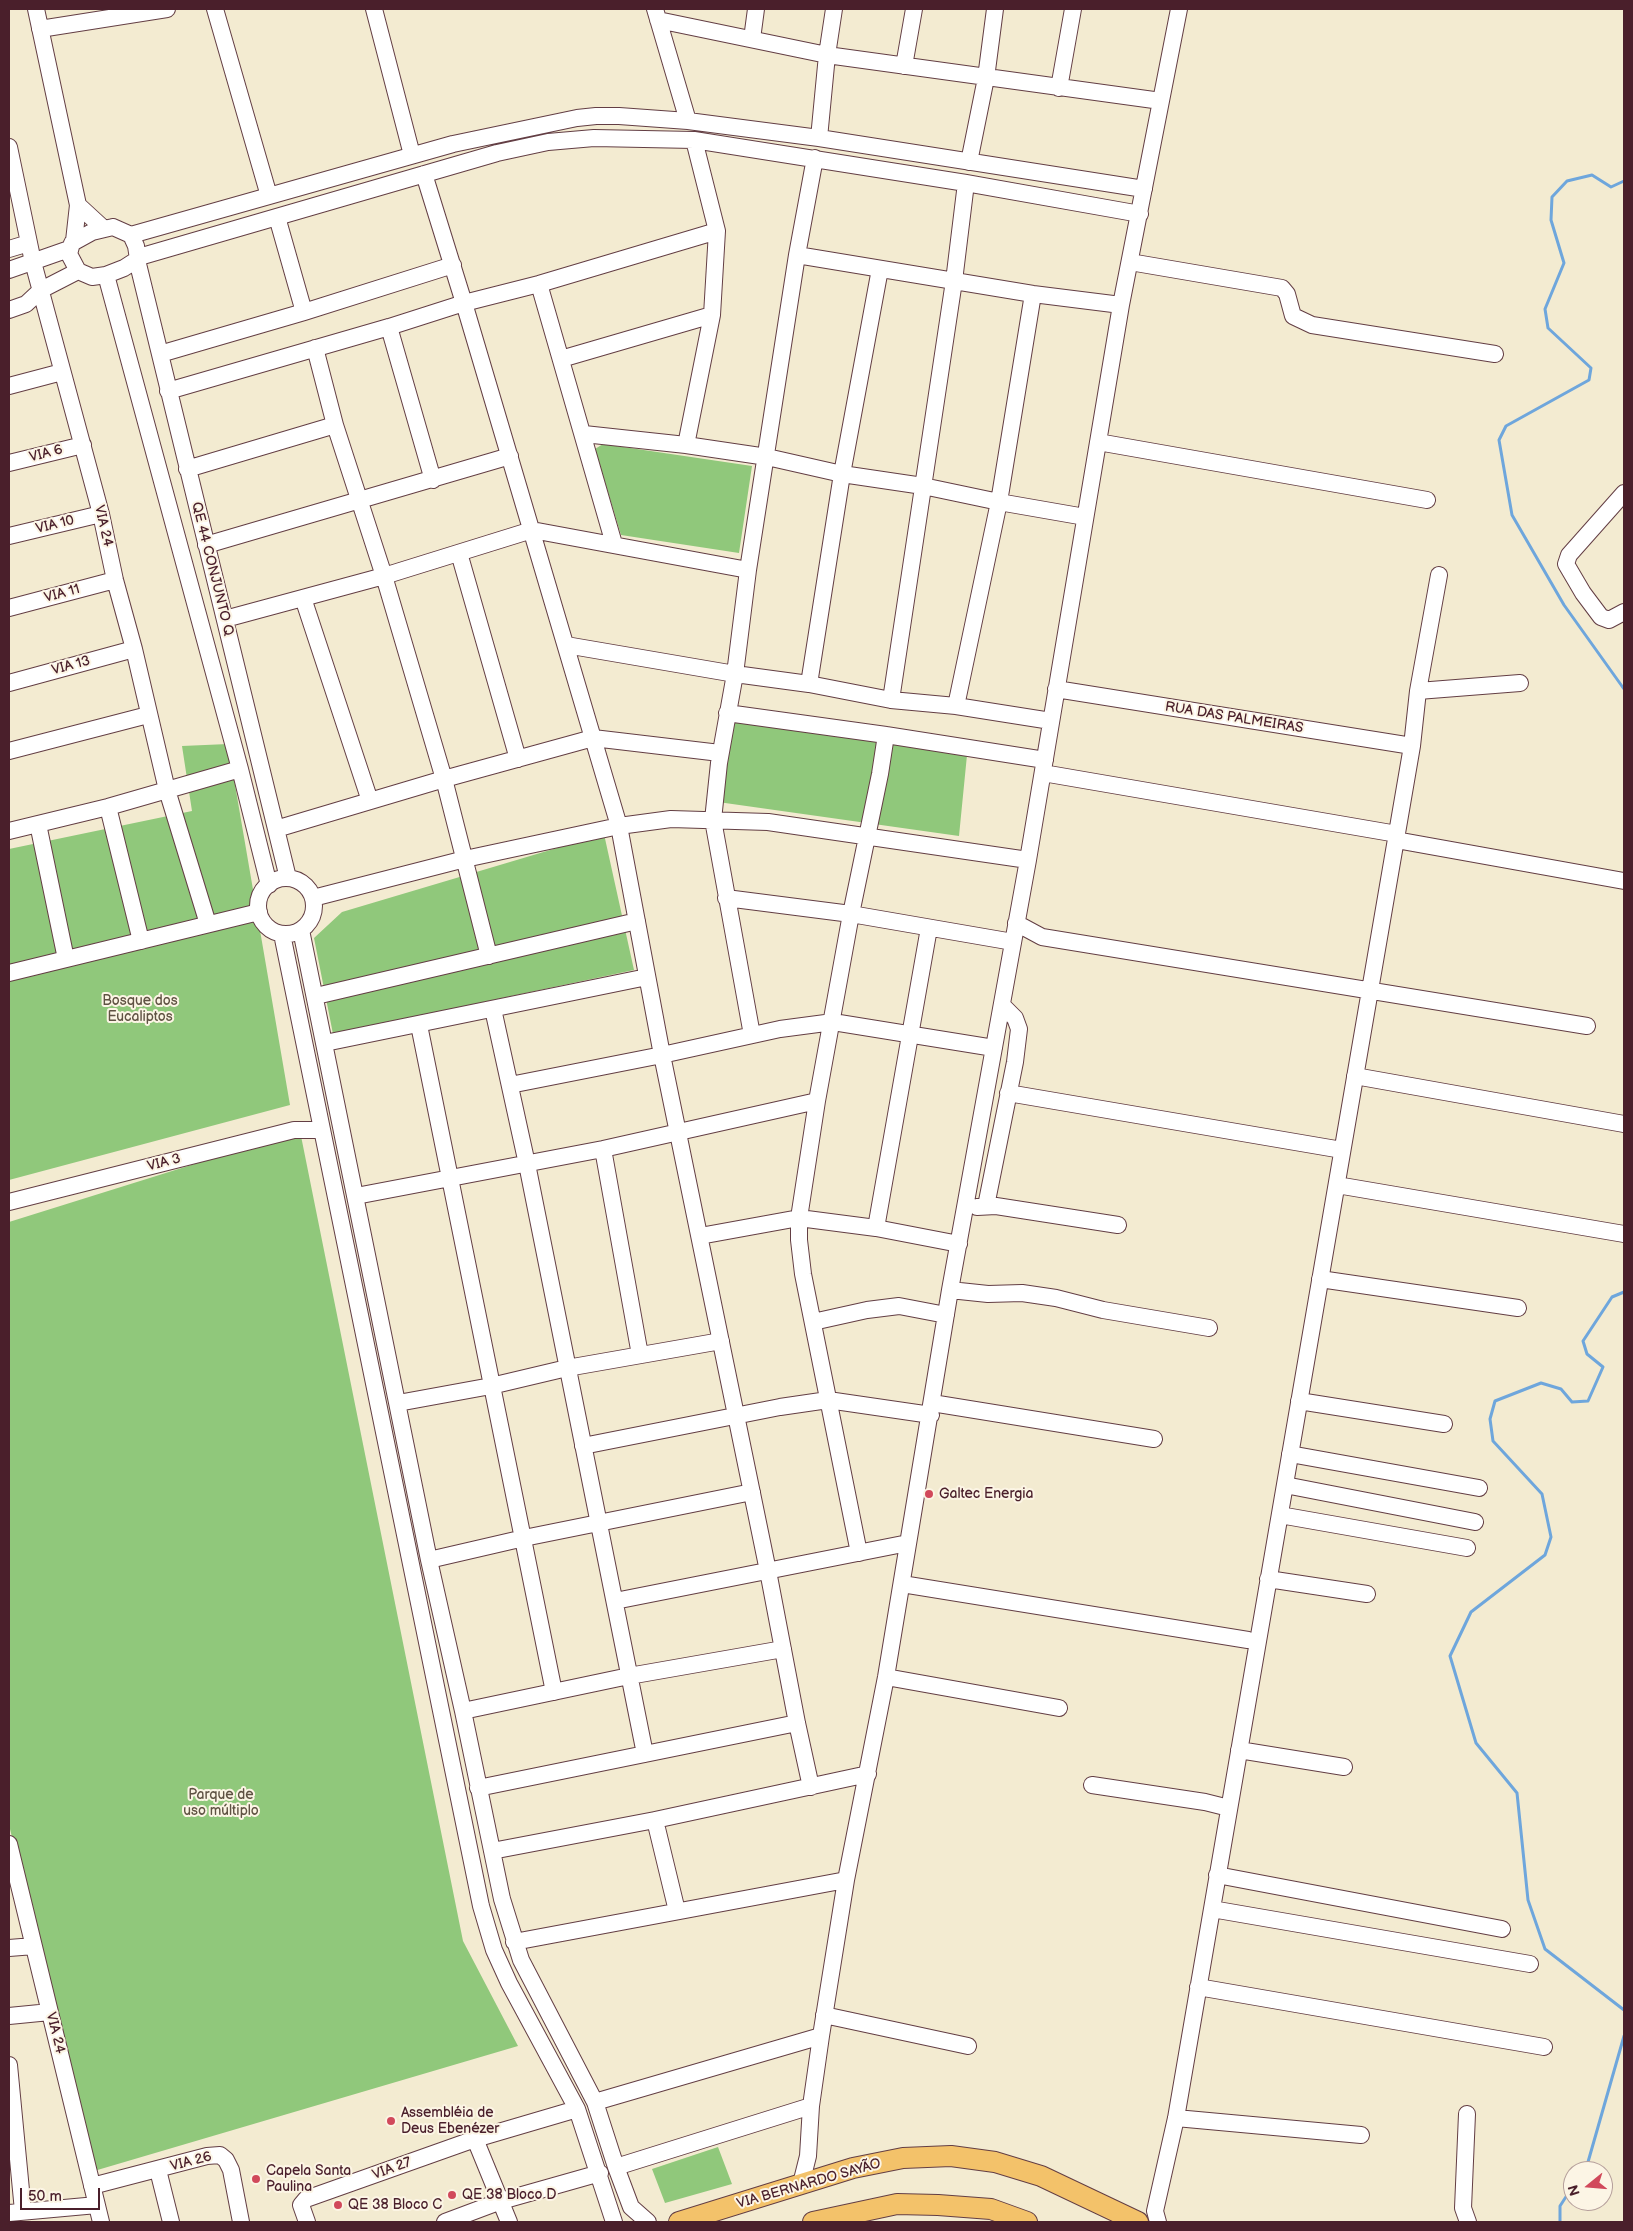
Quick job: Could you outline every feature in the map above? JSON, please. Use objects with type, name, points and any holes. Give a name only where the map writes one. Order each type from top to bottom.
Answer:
[{"type":"main road","name":"VIA BERNARDO SAYÃO","points":[[679,2222],[852,2168],[903,2158],[951,2156],[995,2162],[1041,2176],[1138,2222]]},
{"type":"main road","points":[[813,2222],[897,2204],[991,2209],[1027,2222]]},
{"type":"street","points":[[36,9],[78,206],[70,258],[78,270],[87,276],[106,275],[124,268],[138,258],[461,163],[548,142],[618,137],[694,140],[966,183],[1140,214]]},
{"type":"street","points":[[40,29],[166,9]]},
{"type":"street","points":[[215,9],[268,196]]},
{"type":"street","points":[[374,9],[412,155]]},
{"type":"street","points":[[752,39],[756,9]]},
{"type":"street","points":[[819,138],[827,55],[834,9]]},
{"type":"street","points":[[904,66],[914,9]]},
{"type":"street","points":[[969,162],[986,78],[996,9]]},
{"type":"street","points":[[1059,88],[1073,9]]},
{"type":"street","points":[[801,2184],[808,2156],[811,2106],[820,2036],[846,1880],[886,1677],[950,1290],[1013,946],[1122,305],[1179,9]]},
{"type":"street","points":[[656,14],[752,39],[827,55],[1161,101]]},
{"type":"street","points":[[656,14],[688,121]]},
{"type":"street","points":[[9,270],[34,262],[72,245],[86,234],[103,228],[118,228],[131,235],[453,144],[577,118],[619,116],[688,121],[819,138],[1144,189]]},
{"type":"street","points":[[686,445],[712,316],[717,231],[694,140]]},
{"type":"street","points":[[453,144],[454,157],[461,163]]},
{"type":"street","name":"VIA 24","points":[[9,147],[12,174],[29,244],[83,445],[167,790],[208,924]]},
{"type":"street","points":[[909,174],[917,170],[914,153]]},
{"type":"street","points":[[752,1035],[713,820],[720,753],[734,674],[748,570],[797,255],[815,158]]},
{"type":"street","points":[[424,174],[453,265],[619,826],[662,1055],[811,1787]]},
{"type":"street","points":[[891,700],[954,281],[966,183]]},
{"type":"street","points":[[78,206],[103,228]]},
{"type":"street","points":[[278,217],[304,312]]},
{"type":"street","points":[[168,391],[389,327],[464,303],[539,284],[717,231]]},
{"type":"street","points":[[131,235],[138,258]]},
{"type":"street","points":[[9,249],[29,244]]},
{"type":"street","points":[[797,255],[1033,294],[1122,305]]},
{"type":"street","name":"QE 44 CONJUNTO Q","points":[[138,258],[187,470],[288,878]]},
{"type":"street","points":[[1130,262],[1282,288],[1287,294],[1293,316],[1312,324],[1495,354]]},
{"type":"street","points":[[160,354],[304,312],[453,265]]},
{"type":"street","points":[[809,684],[842,474],[880,269]]},
{"type":"street","points":[[9,310],[26,304],[41,290],[78,270]]},
{"type":"street","name":"QE 44 CONJUNTO Q","points":[[106,275],[240,769],[269,885]]},
{"type":"street","points":[[539,284],[584,434],[614,544]]},
{"type":"street","points":[[956,706],[999,502],[1033,294]]},
{"type":"street","points":[[561,359],[712,316]]},
{"type":"street","points":[[389,327],[433,480]]},
{"type":"street","points":[[314,348],[335,425],[384,576],[444,779],[489,956]]},
{"type":"street","points":[[9,386],[62,372]]},
{"type":"street","points":[[187,470],[335,425]]},
{"type":"street","points":[[584,434],[686,445],[767,457],[842,474],[923,486],[1085,517]]},
{"type":"street","points":[[1098,442],[1428,500]]},
{"type":"street","name":"VIA 6","points":[[9,463],[83,445]]},
{"type":"street","points":[[206,545],[510,456]]},
{"type":"street","points":[[1624,493],[1569,555],[1566,564],[1580,588],[1601,617],[1608,620],[1624,612]]},
{"type":"street","name":"VIA 10","points":[[9,536],[100,514]]},
{"type":"street","points":[[225,619],[384,576],[532,530],[748,570]]},
{"type":"street","points":[[459,553],[518,758]]},
{"type":"street","points":[[1152,2218],[1176,2118],[1412,746],[1418,691],[1439,575]]},
{"type":"street","name":"VIA 11","points":[[9,608],[115,580]]},
{"type":"street","points":[[303,598],[370,801]]},
{"type":"street","points":[[566,645],[734,674],[809,684],[891,700],[956,706],[1051,721]]},
{"type":"street","name":"VIA 13","points":[[9,683],[134,649]]},
{"type":"street","points":[[1418,691],[1520,683]]},
{"type":"street","name":"RUA DAS PALMEIRAS","points":[[1056,689],[1412,746]]},
{"type":"street","points":[[727,713],[886,735],[1624,881]]},
{"type":"street","points":[[9,751],[148,714]]},
{"type":"street","points":[[859,1553],[803,1274],[799,1240],[799,1218],[817,1101],[833,1022],[851,914],[869,836],[886,735]]},
{"type":"street","points":[[276,829],[444,779],[593,738],[720,753]]},
{"type":"street","points":[[9,830],[108,807],[240,769]]},
{"type":"street","points":[[108,807],[141,941]]},
{"type":"street","points":[[313,898],[465,859],[619,826],[671,819],[768,822],[1028,860]]},
{"type":"street","points":[[38,824],[66,959]]},
{"type":"street","points":[[288,878],[302,884],[313,898],[313,914],[307,926],[301,930],[292,934],[282,934],[267,926],[259,912],[260,898],[269,885],[278,880],[288,878]]},
{"type":"street","points":[[726,898],[851,914],[1013,946],[1042,937]]},
{"type":"street","points":[[9,973],[259,912]]},
{"type":"street","points":[[316,996],[637,921]]},
{"type":"street","points":[[1016,923],[1042,937],[1587,1026]]},
{"type":"street","points":[[876,1228],[929,928]]},
{"type":"street","points":[[301,930],[326,1043],[429,1560],[492,1851],[514,1942],[548,2013],[595,2102],[631,2207],[648,2222]]},
{"type":"street","points":[[282,934],[481,1906],[494,1950],[509,1984],[578,2109],[600,2173],[614,2222]]},
{"type":"street","points":[[326,1043],[647,976]]},
{"type":"street","points":[[986,1206],[1015,1062],[1019,1029],[1015,1018],[1002,1005]]},
{"type":"street","points":[[493,1009],[527,1164],[645,1754]]},
{"type":"street","points":[[510,1084],[662,1055],[752,1035],[833,1022],[994,1048]]},
{"type":"street","points":[[419,1025],[554,1692]]},
{"type":"street","points":[[1355,1076],[1624,1124]]},
{"type":"street","points":[[1008,1093],[1342,1150]]},
{"type":"street","points":[[356,1196],[527,1164],[817,1101]]},
{"type":"street","name":"VIA 3","points":[[9,1202],[294,1130],[321,1130]]},
{"type":"street","points":[[603,1148],[640,1355]]},
{"type":"street","points":[[1337,1185],[1624,1234]]},
{"type":"street","points":[[964,1214],[974,1208],[986,1206],[1118,1225]]},
{"type":"street","points":[[700,1236],[799,1218],[876,1228],[958,1244]]},
{"type":"street","points":[[1320,1279],[1518,1308]]},
{"type":"street","points":[[950,1290],[988,1294],[1022,1293],[1056,1298],[1103,1310],[1209,1328]]},
{"type":"street","points":[[357,1297],[375,1294]]},
{"type":"street","points":[[813,1322],[867,1310],[899,1306],[946,1315]]},
{"type":"street","points":[[398,1403],[491,1386],[567,1368],[721,1341]]},
{"type":"street","points":[[583,1446],[828,1400],[931,1409],[1154,1439]]},
{"type":"street","points":[[1299,1401],[1444,1424]]},
{"type":"street","points":[[1290,1454],[1479,1488]]},
{"type":"street","points":[[1285,1485],[1475,1522]]},
{"type":"street","points":[[429,1560],[524,1538],[752,1492]]},
{"type":"street","points":[[1280,1515],[1467,1548]]},
{"type":"street","points":[[615,1601],[908,1544]]},
{"type":"street","points":[[1268,1579],[1367,1594]]},
{"type":"street","points":[[902,1584],[1248,1640]]},
{"type":"street","points":[[463,1711],[629,1676],[783,1649]]},
{"type":"street","points":[[886,1677],[1060,1708]]},
{"type":"street","points":[[478,1788],[797,1724]]},
{"type":"street","points":[[1239,1750],[1344,1766]]},
{"type":"street","points":[[492,1851],[655,1820],[868,1774]]},
{"type":"street","points":[[1092,1785],[1206,1802],[1229,1808]]},
{"type":"street","points":[[655,1820],[677,1912]]},
{"type":"street","name":"VIA 24","points":[[9,1844],[13,1877],[34,1946],[101,2222]]},
{"type":"street","points":[[1217,1875],[1502,1929]]},
{"type":"street","points":[[514,1942],[846,1880]]},
{"type":"street","points":[[1212,1909],[1530,1964]]},
{"type":"street","points":[[9,1948],[34,1946]]},
{"type":"street","points":[[1198,1987],[1544,2047]]},
{"type":"street","points":[[9,2016],[50,2012]]},
{"type":"street","points":[[531,2023],[541,2020],[548,2013]]},
{"type":"street","points":[[824,2015],[968,2046]]},
{"type":"street","points":[[540,2038],[557,2029]]},
{"type":"street","points":[[595,2102],[820,2036]]},
{"type":"street","points":[[9,2065],[12,2212],[97,2205]]},
{"type":"street","points":[[616,2167],[811,2106]]},
{"type":"street","name":"VIA 27","points":[[307,2222],[301,2205],[306,2199],[475,2139],[578,2109]]},
{"type":"street","points":[[1467,2114],[1463,2208],[1468,2222]]},
{"type":"street","points":[[1176,2118],[1361,2135]]},
{"type":"street","points":[[475,2139],[509,2222]]},
{"type":"street","name":"VIA 26","points":[[92,2186],[207,2156],[220,2155],[226,2160],[231,2170],[241,2222]]},
{"type":"street","points":[[808,2156],[821,2178]]},
{"type":"street","points":[[158,2170],[171,2222]]},
{"type":"street","points":[[445,2222],[501,2201],[600,2173]]},
{"type":"green space","points":[[603,444],[752,466],[739,553],[621,535],[595,449]]},
{"type":"green space","points":[[730,721],[967,755],[959,836],[718,802]]},
{"type":"green space","name":"Bosque dos Eucaliptos","points":[[228,744],[290,1105],[9,1180],[9,849],[192,811],[182,746]]},
{"type":"green space","points":[[604,834],[634,970],[333,1034],[314,938],[342,912]]},
{"type":"green space","name":"Parque de uso múltiplo","points":[[300,1131],[463,1941],[518,2046],[94,2171],[9,1825],[9,1222]]},
{"type":"green space","points":[[718,2147],[732,2184],[665,2203],[652,2169]]},
{"type":"waterway","points":[[1624,181],[1611,187],[1592,175],[1567,181],[1552,197],[1551,220],[1564,263],[1545,309],[1548,328],[1591,368],[1589,380],[1506,426],[1499,440],[1512,515],[1564,605],[1624,689]]},
{"type":"waterway","points":[[1624,1292],[1612,1297],[1583,1341],[1587,1354],[1603,1367],[1588,1401],[1572,1402],[1561,1389],[1541,1383],[1495,1401],[1490,1419],[1493,1441],[1542,1494],[1551,1537],[1545,1555],[1471,1612],[1450,1656],[1476,1743],[1517,1793],[1528,1900],[1545,1949],[1624,2010]]},
{"type":"waterway","points":[[1588,2161],[1624,2036]]},
{"type":"waterway","points":[[1560,2222],[1560,2206],[1563,2201]]},
{"type":"place","name":"Galtec Energia","points":[[929,1494]]},
{"type":"place","name":"Assembléia de Deus Ebenézer","points":[[391,2121]]},
{"type":"place","name":"Capela Santa Paulina","points":[[256,2179]]},
{"type":"place","name":"QE 38 Bloco D","points":[[452,2195]]},
{"type":"place","name":"QE 38 Bloco C","points":[[338,2205]]}]
